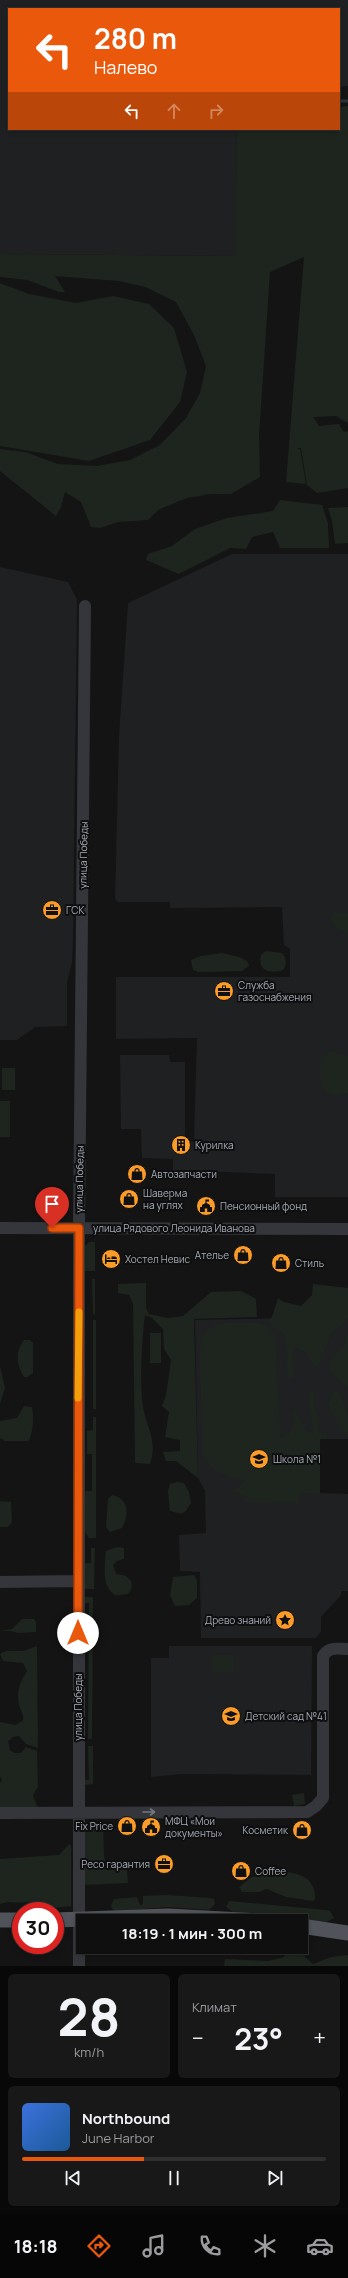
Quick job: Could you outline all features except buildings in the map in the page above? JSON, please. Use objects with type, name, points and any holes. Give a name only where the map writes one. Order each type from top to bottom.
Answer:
[{"type":"main road","points":[[0,1920],[12,1920]]},
{"type":"main road","points":[[64,1920],[76,1920]]},
{"type":"main road","points":[[308,1927],[348,1933]]},
{"type":"street","name":"улица Победы","points":[[78,1914],[79,1228],[85,606]]},
{"type":"street","name":"улица Рядового Леонида Иванова","points":[[0,1228],[348,1229]]},
{"type":"street","points":[[0,1582],[78,1581]]},
{"type":"street","points":[[0,1813],[306,1812],[316,1806],[323,1798],[323,1656],[332,1648],[348,1649]]},
{"type":"street","name":"улица Победы","points":[[79,1954],[79,1966]]},
{"type":"shaded area","points":[[0,0],[348,0],[348,86],[340,87],[340,8],[8,8],[8,130],[237,130],[236,256],[0,254]]},
{"type":"shaded area","points":[[348,106],[348,423],[336,416],[313,417],[319,426],[339,424],[344,432],[348,431],[348,488],[317,493],[307,485],[301,448],[297,448],[300,449],[306,484],[286,482],[304,257],[270,272],[259,436],[260,477],[231,494],[211,494],[187,498],[158,510],[148,520],[118,522],[100,528],[91,527],[81,502],[65,492],[61,507],[56,516],[0,471],[0,449],[25,452],[58,464],[97,466],[130,460],[160,445],[186,418],[200,393],[206,366],[194,335],[176,302],[145,287],[119,281],[55,276],[65,292],[59,292],[27,280],[0,277],[0,254],[235,256],[237,130],[340,130],[340,107]]},
{"type":"shaded area","points":[[0,283],[29,294],[76,303],[113,296],[149,304],[174,328],[187,372],[180,402],[150,440],[89,461],[0,446]]},
{"type":"shaded area","points":[[280,500],[322,505],[328,523],[329,548],[280,548],[273,532],[252,537],[246,549],[230,548],[179,574],[146,560],[148,554],[172,546],[195,529],[227,518],[273,511]]},
{"type":"shaded area","points":[[348,507],[348,543],[335,544],[332,521],[328,508]]},
{"type":"shaded area","points":[[232,554],[348,554],[348,1197],[275,1197],[275,1174],[173,1170],[173,1159],[142,1158],[141,1129],[121,1129],[120,1055],[169,1055],[170,1062],[185,1062],[185,1141],[194,1142],[197,1038],[116,1039],[116,977],[290,977],[290,949],[284,945],[282,907],[170,908],[170,902],[118,902],[115,899],[119,736],[128,603]]},
{"type":"shaded area","points":[[0,567],[68,582],[77,600],[73,941],[72,962],[67,983],[67,1026],[35,1027],[17,1040],[0,1040]]},
{"type":"shaded area","points":[[334,913],[348,913],[348,933],[335,927],[330,918]]},
{"type":"shaded area","points":[[266,951],[282,953],[286,962],[283,970],[274,972],[263,968],[260,960],[261,955]]},
{"type":"shaded area","points":[[222,953],[239,957],[247,961],[249,966],[242,971],[199,972],[193,970],[191,960],[201,956]]},
{"type":"shaded area","points":[[330,1051],[348,1056],[348,1093],[337,1096],[325,1092],[321,1083],[321,1058]]},
{"type":"shaded area","points":[[2,1068],[15,1068],[15,1090],[2,1090]]},
{"type":"shaded area","points":[[0,1101],[10,1101],[10,1137],[0,1137]]},
{"type":"shaded area","points":[[89,1242],[95,1242],[95,1271],[85,1271],[85,1246]]},
{"type":"shaded area","points":[[92,1279],[95,1279],[95,1314],[93,1315]]},
{"type":"shaded area","points":[[146,1283],[146,1308],[149,1314],[168,1318],[183,1316],[211,1292],[241,1291],[256,1299],[257,1317],[194,1319],[198,1478],[176,1461],[166,1461],[163,1452],[180,1451],[180,1440],[165,1437],[169,1412],[162,1406],[166,1395],[171,1360],[164,1349],[163,1329],[152,1318],[145,1315],[141,1389],[143,1407],[153,1446],[150,1464],[135,1463],[133,1304],[129,1295],[118,1293],[118,1284]]},
{"type":"shaded area","points":[[313,1284],[348,1288],[348,1319],[332,1333],[320,1362],[315,1368],[305,1351],[294,1347],[294,1375],[293,1379],[288,1378],[285,1335],[274,1328],[268,1321],[272,1317],[278,1298],[284,1302],[301,1306],[312,1295]]},
{"type":"shaded area","name":"Школа №1","points":[[348,1317],[348,1439],[320,1439],[320,1493],[348,1494],[348,1591],[341,1591],[341,1595],[321,1617],[321,1632],[316,1638],[201,1638],[200,1572],[180,1571],[179,1535],[206,1533],[205,1491],[198,1478],[195,1320]]},
{"type":"shaded area","points":[[93,1320],[96,1320],[96,1409],[93,1409]]},
{"type":"shaded area","points":[[259,1323],[266,1325],[275,1336],[281,1438],[289,1434],[294,1423],[293,1409],[302,1420],[304,1429],[313,1434],[309,1395],[314,1390],[314,1406],[319,1415],[318,1432],[328,1433],[327,1439],[320,1439],[320,1494],[299,1493],[299,1503],[245,1502],[244,1496],[234,1491],[245,1480],[230,1478],[215,1471],[202,1455],[200,1349],[202,1339],[206,1331],[221,1324]]},
{"type":"shaded area","points":[[348,1329],[348,1387],[338,1380],[328,1366],[336,1353],[345,1345]]},
{"type":"shaded area","points":[[150,1333],[161,1333],[161,1363],[150,1363]]},
{"type":"shaded area","points":[[24,1340],[30,1340],[33,1343],[33,1373],[27,1377],[24,1377],[18,1363],[19,1349]]},
{"type":"shaded area","points":[[0,1366],[5,1388],[0,1404]]},
{"type":"shaded area","points":[[335,1389],[345,1406],[348,1425],[348,1439],[328,1404]]},
{"type":"shaded area","points":[[24,1406],[32,1407],[33,1411],[32,1429],[29,1441],[5,1441],[0,1438],[0,1421],[17,1418]]},
{"type":"shaded area","points":[[93,1417],[96,1417],[96,1538],[89,1538],[85,1532],[85,1491],[92,1491],[92,1454],[87,1454],[87,1431],[93,1430]]},
{"type":"shaded area","points":[[177,1482],[184,1483],[189,1492],[191,1503],[186,1511],[181,1514],[170,1511],[168,1491],[170,1484]]},
{"type":"shaded area","points":[[112,1495],[122,1500],[125,1504],[127,1513],[122,1528],[110,1532],[106,1527],[108,1499]]},
{"type":"shaded area","points":[[0,1501],[11,1502],[12,1522],[8,1527],[0,1527]]},
{"type":"shaded area","points":[[117,1547],[124,1548],[124,1559],[117,1561],[113,1565],[116,1574],[126,1576],[131,1581],[132,1588],[128,1594],[115,1595],[111,1592],[106,1581],[106,1551]]},
{"type":"shaded area","points":[[91,1548],[95,1548],[94,1589],[85,1589],[84,1563],[91,1563]]},
{"type":"shaded area","points":[[194,1575],[197,1580],[197,1598],[189,1605],[175,1606],[170,1595],[173,1577]]},
{"type":"shaded area","points":[[85,1597],[93,1597],[92,1739],[88,1739],[89,1603],[83,1603]]},
{"type":"shaded area","points":[[22,1619],[34,1619],[36,1622],[36,1632],[18,1633],[11,1631],[0,1631],[12,1629]]},
{"type":"shaded area","points":[[37,1646],[38,1748],[26,1744],[19,1736],[13,1737],[8,1741],[10,1750],[14,1753],[21,1753],[26,1747],[37,1751],[38,1787],[33,1795],[38,1809],[0,1810],[0,1783],[2,1780],[0,1776],[0,1722],[15,1725],[23,1721],[19,1705],[18,1691],[22,1679],[27,1671],[23,1663],[3,1661],[0,1654],[6,1651],[23,1651]]},
{"type":"shaded area","name":"Детский сад №41","points":[[169,1646],[312,1646],[311,1775],[183,1774],[151,1777],[151,1658],[169,1658]]},
{"type":"shaded area","points":[[212,1655],[234,1655],[234,1672],[213,1673]]},
{"type":"shaded area","points":[[88,1746],[93,1746],[93,1784],[85,1785],[83,1780],[89,1780]]},
{"type":"shaded area","points":[[304,1793],[305,1804],[294,1806],[292,1795]]},
{"type":"shaded area","points":[[83,1822],[103,1822],[104,1856],[108,1870],[127,1870],[128,1883],[83,1885]]},
{"type":"shaded area","points":[[69,1844],[71,1846],[71,1906],[64,1907],[64,1902],[7,1902],[0,1904],[0,1859],[59,1855]]},
{"type":"shaded area","points":[[283,1872],[296,1874],[306,1878],[313,1886],[315,1899],[313,1901],[286,1897],[267,1889],[259,1892],[242,1892],[239,1887],[252,1877]]},
{"type":"shaded area","points":[[168,1895],[211,1898],[214,1899],[215,1904],[209,1910],[168,1907],[118,1911],[113,1910],[111,1906],[114,1899],[137,1897],[140,1905],[143,1904],[143,1896]]},
{"type":"shaded area","points":[[229,1901],[325,1910],[330,1911],[334,1918],[326,1922],[308,1920],[308,1914],[252,1914],[233,1912],[226,1907]]},
{"type":"shaded area","points":[[286,1954],[304,1954],[305,1957],[313,1964],[331,1957],[348,1955],[348,1966],[224,1966],[225,1959],[268,1961],[284,1957]]},
{"type":"waterway","points":[[340,101],[348,101]]},
{"type":"slow traffic","points":[[78,1398],[79,1312]]},
{"type":"place","name":"ГСК","points":[[52,910]]},
{"type":"place","name":"Служба газоснабжения","points":[[224,991]]},
{"type":"place","name":"Курилка","points":[[181,1145]]},
{"type":"place","name":"Автозапчасти","points":[[137,1174]]},
{"type":"place","name":"Шаверма на углях","points":[[129,1199]]},
{"type":"place","name":"Пенсионный фонд","points":[[206,1206]]},
{"type":"place","name":"Ателье","points":[[243,1255]]},
{"type":"place","name":"Хостел Невис","points":[[111,1259]]},
{"type":"place","name":"Стиль","points":[[281,1263]]},
{"type":"place","name":"Школа №1","points":[[259,1459]]},
{"type":"place","name":"Древо знаний","points":[[285,1620]]},
{"type":"place","name":"Детский сад №41","points":[[231,1716]]},
{"type":"place","name":"Fix Price","points":[[127,1826]]},
{"type":"place","name":"МФЦ «Мои документы»","points":[[151,1827]]},
{"type":"place","name":"Косметик","points":[[302,1830]]},
{"type":"place","name":"Ресо гарантия","points":[[164,1864]]},
{"type":"place","name":"Coffee","points":[[241,1871]]},
{"type":"route","points":[[52,1228],[79,1228],[78,1633]]}]
